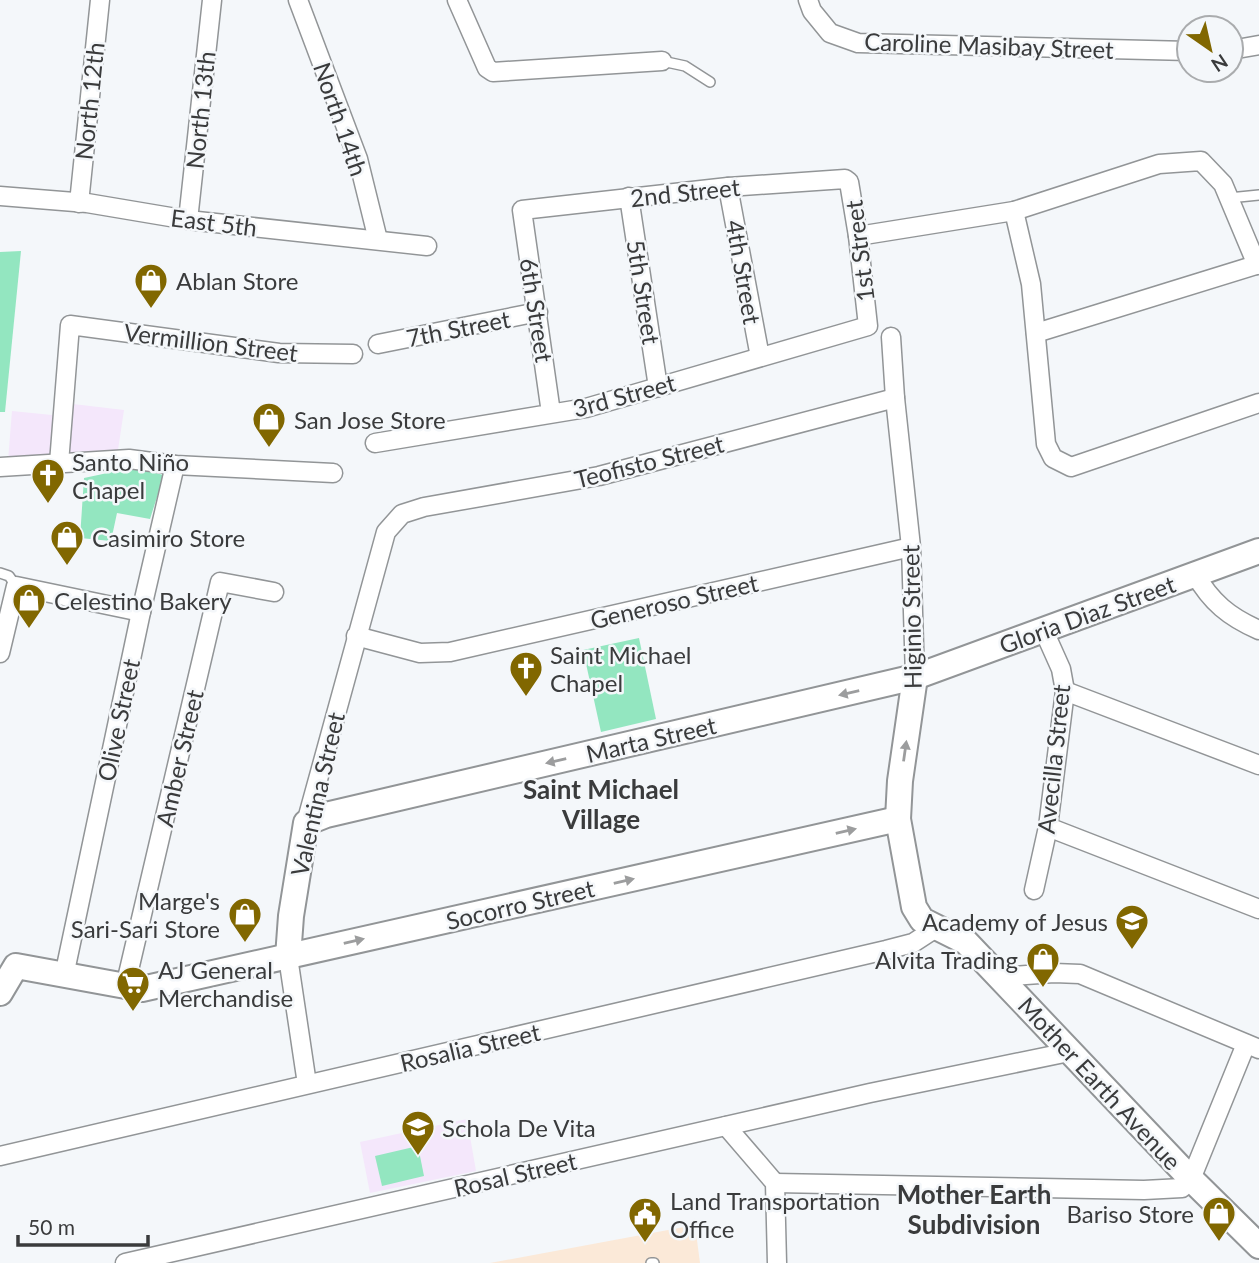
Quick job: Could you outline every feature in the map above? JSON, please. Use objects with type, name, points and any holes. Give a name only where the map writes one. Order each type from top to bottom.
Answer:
[{"type":"street","name":"North 12th","points":[[79,203],[100,0]]},
{"type":"street","name":"North 13th","points":[[188,220],[212,0]]},
{"type":"street","name":"North 14th","points":[[298,0],[358,159],[378,240]]},
{"type":"street","points":[[457,0],[487,68],[493,72],[662,61]]},
{"type":"street","name":"Caroline Masibay Street","points":[[808,0],[812,11],[830,33],[858,43],[1175,51]]},
{"type":"street","points":[[858,236],[1014,211],[1159,164],[1201,161],[1223,184],[1258,265],[1036,333]]},
{"type":"street","name":"2nd Street","points":[[524,209],[728,187],[845,179]]},
{"type":"street","name":"1st Street","points":[[845,179],[852,187],[868,326]]},
{"type":"street","name":"4th Street","points":[[728,187],[760,357]]},
{"type":"street","name":"East 5th","points":[[0,196],[79,203],[188,220],[427,246]]},
{"type":"street","name":"5th Street","points":[[629,197],[659,387]]},
{"type":"street","name":"6th Street","points":[[524,209],[523,222],[551,414]]},
{"type":"street","points":[[1014,211],[1031,284],[1046,444],[1053,458],[1071,467],[1259,403]]},
{"type":"street","name":"7th Street","points":[[378,344],[538,312]]},
{"type":"street","name":"Vermillion Street","points":[[59,463],[70,325],[279,353],[353,354]]},
{"type":"street","name":"3rd Street","points":[[375,443],[586,408],[868,326]]},
{"type":"street","name":"Higinio Street","points":[[891,337],[911,547],[915,677],[900,781],[898,819],[914,907],[922,920],[936,928]]},
{"type":"street","name":"Teofisto Street","points":[[401,514],[424,507],[599,476],[895,398]]},
{"type":"street","points":[[0,467],[129,459],[176,465],[333,473]]},
{"type":"street","name":"Olive Street","points":[[64,976],[141,612],[176,465]]},
{"type":"street","name":"Valentina Street","points":[[307,1084],[288,957],[291,916],[306,823],[386,532],[401,514]]},
{"type":"street","name":"Generoso Street","points":[[356,636],[420,653],[450,652],[911,547]]},
{"type":"street","name":"Gloria Diaz Street","points":[[915,677],[1259,551]]},
{"type":"street","points":[[1195,574],[1207,595],[1219,608],[1259,630]]},
{"type":"street","name":"Amber Street","points":[[134,988],[220,582],[274,592]]},
{"type":"street","points":[[0,653],[16,586],[141,612]]},
{"type":"street","name":"Avecilla Street","points":[[1034,890],[1048,827],[1065,691],[1061,669],[1044,631]]},
{"type":"street","name":"Marta Street","points":[[306,823],[347,809],[915,677]]},
{"type":"street","points":[[1065,691],[1259,765]]},
{"type":"street","name":"Socorro Street","points":[[134,988],[288,957],[898,819]]},
{"type":"street","points":[[1048,827],[1259,909]]},
{"type":"street","name":"Mother Earth Avenue","points":[[936,928],[966,942],[1191,1179],[1259,1246]]},
{"type":"street","name":"Rosalia Street","points":[[0,1156],[886,950],[913,943],[936,928]]},
{"type":"street","points":[[0,993],[8,965],[134,988]]},
{"type":"street","points":[[775,1183],[1182,1188],[1191,1179],[1252,1047],[1080,974],[999,977]]},
{"type":"street","name":"Rosal Street","points":[[125,1263],[726,1126],[1069,1052]]},
{"type":"street","points":[[726,1126],[775,1183],[777,1263]]},
{"type":"lane","points":[[662,61],[685,66],[710,82]]},
{"type":"lane","points":[[1229,198],[1259,195]]},
{"type":"lane","points":[[0,573],[9,576],[16,586]]},
{"type":"shaded area","points":[[73,404],[124,410],[118,450],[68,452],[44,458],[8,461],[12,411],[52,415]]},
{"type":"shaded area","name":"Schola De Vita","points":[[467,1119],[476,1171],[370,1193],[360,1142]]},
{"type":"shaded area","name":"Land Transportation Office","points":[[695,1225],[700,1263],[490,1263]]},
{"type":"green space","points":[[21,251],[5,412],[0,412],[0,252]]},
{"type":"green space","points":[[131,468],[164,475],[150,519],[117,513],[111,541],[80,538],[84,478]]},
{"type":"green space","points":[[639,638],[656,719],[601,732],[583,650]]},
{"type":"green space","points":[[418,1146],[424,1176],[382,1186],[375,1156]]},
{"type":"place","name":"Ablan Store","points":[[151,310]]},
{"type":"place","name":"San Jose Store","points":[[269,449]]},
{"type":"place","name":"Santo Niño Chapel","points":[[48,505]]},
{"type":"place","name":"Casimiro Store","points":[[67,567]]},
{"type":"place","name":"Celestino Bakery","points":[[29,630]]},
{"type":"place","name":"Saint Michael Chapel","points":[[526,698]]},
{"type":"place","name":"Marge's Sari-Sari Store","points":[[245,944]]},
{"type":"place","name":"Academy of Jesus","points":[[1132,951]]},
{"type":"place","name":"Alvita Trading","points":[[1043,989]]},
{"type":"place","name":"AJ General Merchandise","points":[[133,1013]]},
{"type":"place","name":"Schola De Vita","points":[[418,1157]]},
{"type":"place","name":"Bariso Store","points":[[1219,1243]]},
{"type":"place","name":"Land Transportation Office","points":[[645,1244]]},
{"type":"district","name":"Saint Michael Village","points":[[601,804]]},
{"type":"district","name":"Mother Earth Subdivision","points":[[974,1209]]}]
